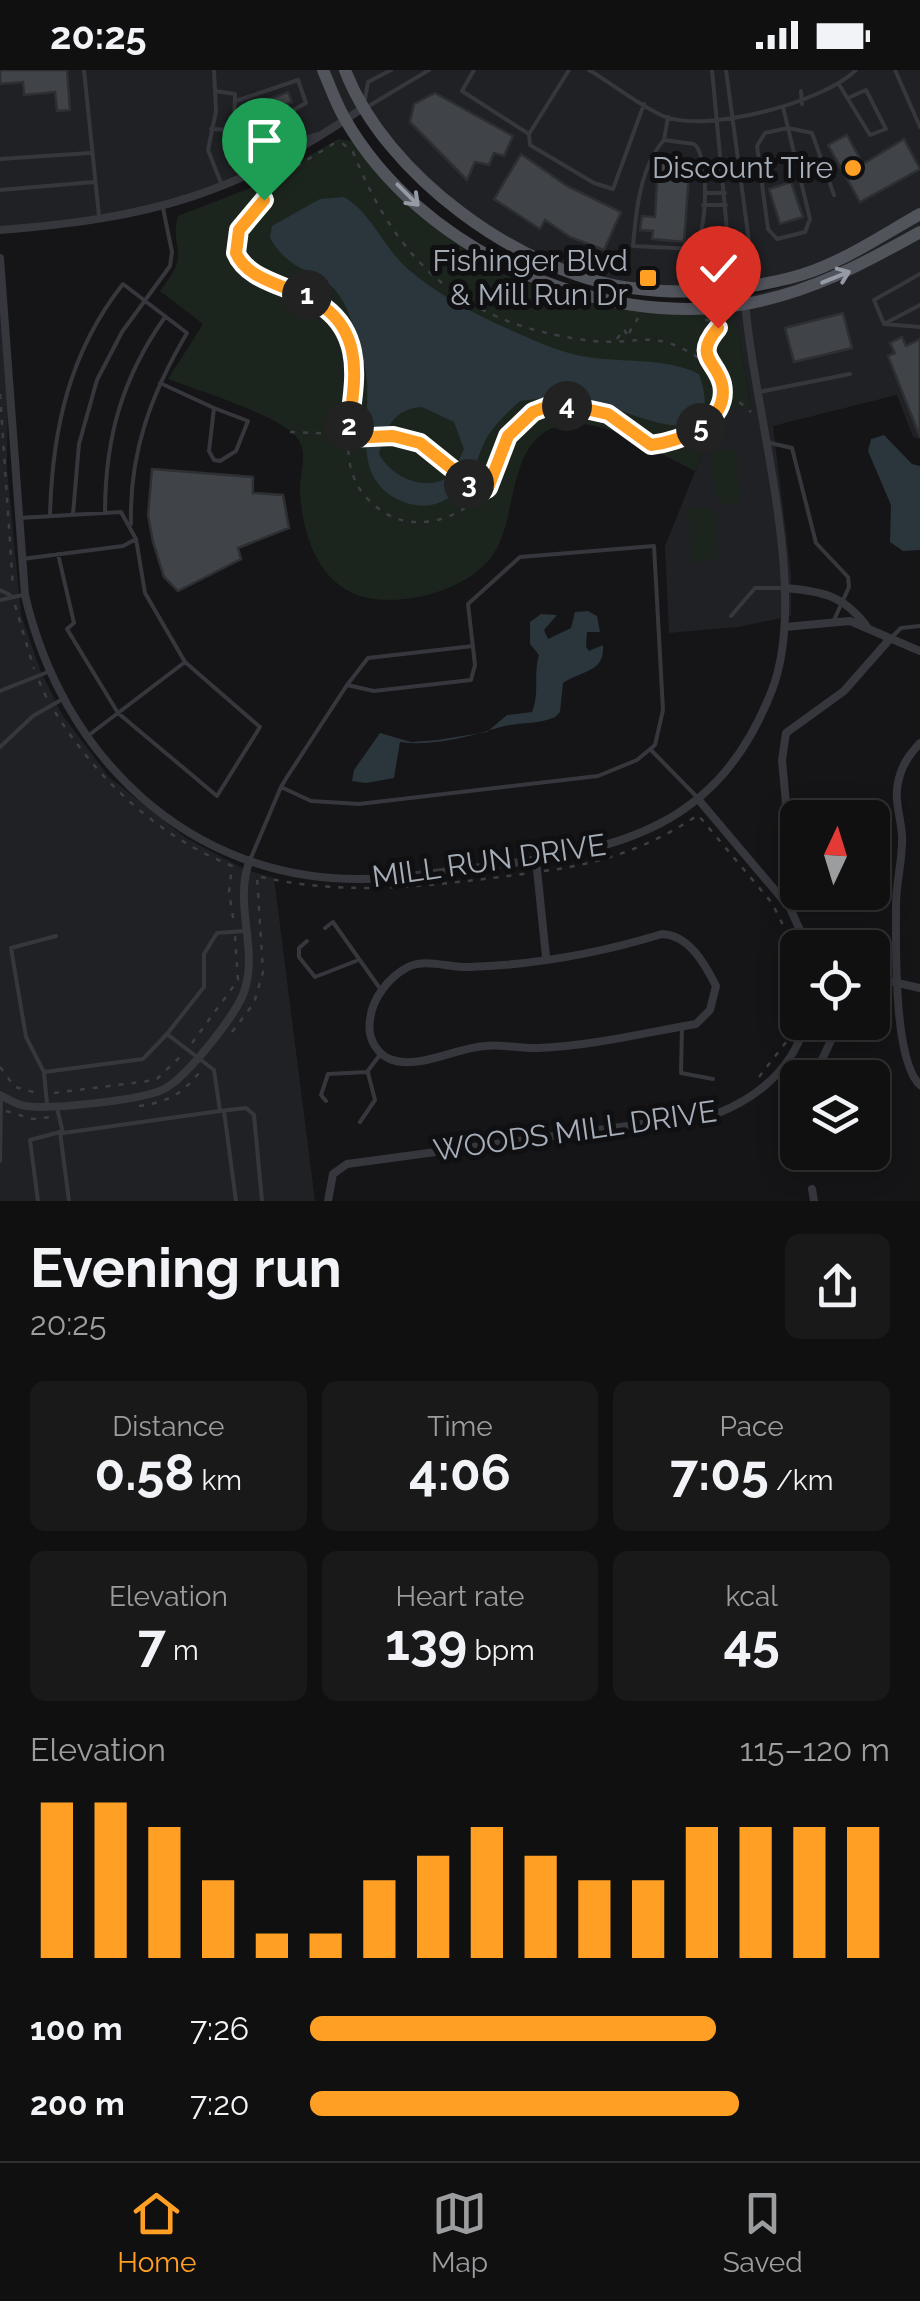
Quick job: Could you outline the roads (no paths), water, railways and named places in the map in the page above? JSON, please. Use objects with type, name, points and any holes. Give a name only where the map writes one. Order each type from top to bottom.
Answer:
[{"type":"main road","points":[[323,70],[345,120],[427,213],[487,256],[556,288],[626,304],[692,308],[745,304],[820,284],[920,232]]},
{"type":"main road","points":[[346,70],[363,108],[401,160],[446,202],[502,238],[562,268],[631,288],[688,292],[744,286],[814,270],[920,214]]},
{"type":"street","points":[[0,230],[99,220],[163,208],[223,188],[363,108]]},
{"type":"street","name":"MILL RUN DRIVE","points":[[0,258],[4,372],[25,595],[48,672],[61,700],[110,768],[150,806],[202,838],[250,860],[305,874],[359,879],[536,860],[618,844],[698,799],[730,765],[761,716],[777,677],[786,627],[785,588],[744,286]]},
{"type":"street","points":[[785,588],[820,591],[845,600],[868,628],[888,641],[920,651]]},
{"type":"street","points":[[786,627],[811,628],[834,620],[868,628]]},
{"type":"street","points":[[786,800],[782,760],[786,733],[844,691],[888,641]]},
{"type":"street","points":[[920,743],[902,768],[896,788],[902,840],[896,906],[897,984],[906,1058],[920,1085]]},
{"type":"street","points":[[698,799],[780,896]]},
{"type":"street","points":[[0,1095],[20,1105],[52,1106],[160,1092],[175,1082],[244,995],[241,891],[250,860]]},
{"type":"street","points":[[536,860],[546,957]]},
{"type":"street","points":[[674,935],[708,970],[716,986],[705,1019],[682,1026],[536,1049],[487,1045],[397,1062],[372,1044],[369,1024],[381,990],[418,964],[467,968],[546,957],[597,954],[674,935]]},
{"type":"street","points":[[890,982],[920,988]]},
{"type":"street","name":"WOODS MILL DRIVE","points":[[328,1201],[330,1180],[347,1164],[716,1114],[768,1084],[791,1056],[798,1040]]},
{"type":"street","points":[[812,1189],[814,1201]]},
{"type":"lane","points":[[84,70],[99,220]]},
{"type":"lane","points":[[214,70],[216,91],[208,150],[223,188]]},
{"type":"lane","points":[[363,108],[368,82],[391,70]]},
{"type":"lane","points":[[363,108],[429,70]]},
{"type":"lane","points":[[474,70],[462,91],[529,134]]},
{"type":"lane","points":[[569,70],[529,134],[530,145],[594,183],[613,189],[644,104]]},
{"type":"lane","points":[[589,70],[668,117],[716,118],[802,104],[840,86],[856,70]]},
{"type":"lane","points":[[712,70],[731,273],[744,286],[752,271],[726,70]]},
{"type":"lane","points":[[895,70],[920,127]]},
{"type":"lane","points":[[211,128],[256,132],[306,103],[298,80],[236,101]]},
{"type":"lane","points":[[840,86],[870,135],[886,130],[866,90],[848,98]]},
{"type":"lane","points":[[216,91],[235,94],[234,130]]},
{"type":"lane","points":[[800,91],[802,104]]},
{"type":"lane","points":[[783,107],[788,128],[810,219],[805,232],[776,239],[768,229],[757,146],[765,132],[788,128],[812,133],[834,196]]},
{"type":"lane","points":[[664,140],[699,147],[704,159],[698,247],[633,246],[637,208],[651,159],[664,140],[668,117]]},
{"type":"lane","points":[[256,132],[266,149],[323,132]]},
{"type":"lane","points":[[0,159],[91,153]]},
{"type":"lane","points":[[0,190],[94,182]]},
{"type":"lane","points":[[704,193],[725,193]]},
{"type":"lane","points":[[703,205],[726,204]]},
{"type":"lane","points":[[73,514],[79,444],[90,400],[122,332],[170,266],[172,252],[163,208]]},
{"type":"lane","points":[[884,324],[874,300],[920,274]]},
{"type":"lane","points":[[50,516],[53,450],[73,370],[123,284],[187,333],[141,430],[131,524]]},
{"type":"lane","points":[[884,324],[920,305]]},
{"type":"lane","points":[[104,513],[105,469],[114,416],[140,355],[165,316]]},
{"type":"lane","points":[[884,324],[920,327]]},
{"type":"lane","points":[[759,392],[850,374]]},
{"type":"lane","points":[[160,383],[248,421],[236,451],[220,461],[214,460],[209,450],[214,408]]},
{"type":"lane","points":[[764,442],[792,448],[816,543],[848,578],[845,600],[834,620]]},
{"type":"lane","points":[[18,518],[120,512],[131,524],[144,593],[185,662],[260,726],[216,796],[118,713],[67,629],[74,623],[58,554]]},
{"type":"lane","points":[[22,559],[122,546],[136,539]]},
{"type":"lane","points":[[282,786],[323,803],[380,803],[598,776],[616,771],[651,750],[663,710],[654,546],[520,557],[471,597],[468,610],[474,678],[467,682],[374,691],[348,685]]},
{"type":"lane","points":[[731,616],[755,588],[785,588]]},
{"type":"lane","points":[[0,590],[12,596]]},
{"type":"lane","points":[[0,600],[25,595]]},
{"type":"lane","points":[[888,641],[901,628],[920,626]]},
{"type":"lane","points":[[250,860],[282,786],[368,658],[472,646]]},
{"type":"lane","points":[[86,738],[185,662]]},
{"type":"lane","points":[[0,691],[48,672]]},
{"type":"lane","points":[[0,747],[61,700]]},
{"type":"lane","points":[[651,750],[698,799]]},
{"type":"lane","points":[[325,928],[333,922],[381,990]]},
{"type":"lane","points":[[44,1072],[142,1059],[204,987],[204,954],[216,933],[240,932]]},
{"type":"lane","points":[[56,936],[11,948],[26,1037],[44,1072],[46,1094],[58,1116],[69,1201]]},
{"type":"lane","points":[[307,941],[299,948],[299,957],[315,976],[357,961]]},
{"type":"lane","points":[[682,1026],[681,1072],[713,1079]]},
{"type":"lane","points":[[166,1034],[217,1075],[236,1201]]},
{"type":"lane","points":[[360,1122],[374,1100],[367,1072],[380,1053]]},
{"type":"lane","points":[[326,1102],[321,1095],[328,1074],[367,1072]]},
{"type":"lane","points":[[0,1095],[0,1161]]},
{"type":"lane","points":[[38,1201],[31,1138],[246,1108],[254,1115],[262,1201]]},
{"type":"place","name":"Discount Tire","points":[[853,168]]},
{"type":"place","name":"Fishinger Blvd & Mill Run Dr","points":[[648,278]]}]
